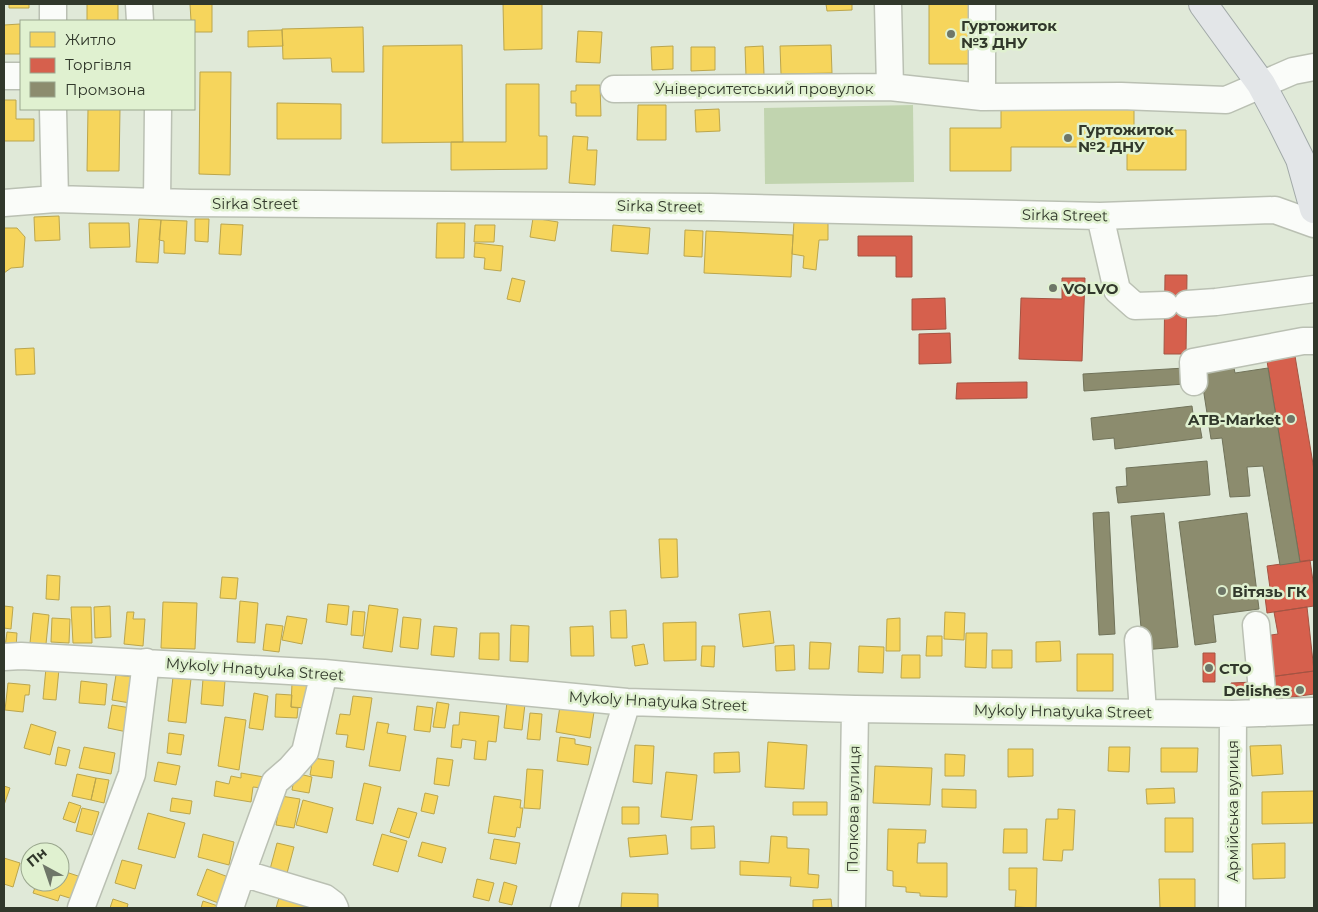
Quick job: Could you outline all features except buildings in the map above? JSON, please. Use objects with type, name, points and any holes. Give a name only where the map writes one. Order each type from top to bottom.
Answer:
[{"type":"main road","points":[[1203,4],[1261,84],[1282,122],[1300,159],[1314,209]]},
{"type":"street","points":[[53,4],[53,20]]},
{"type":"street","points":[[138,4],[140,20]]},
{"type":"street","name":"Університетський провулок","points":[[614,89],[890,87],[888,4]]},
{"type":"street","points":[[982,4],[982,97]]},
{"type":"street","points":[[890,87],[982,97],[1121,96],[1226,100],[1293,71],[1314,67]]},
{"type":"street","points":[[4,76],[20,76]]},
{"type":"street","points":[[53,110],[55,199]]},
{"type":"street","points":[[157,202],[158,110]]},
{"type":"street","name":"Sirka Street","points":[[4,204],[55,199],[157,202],[711,207],[1100,216],[1275,210],[1314,224]]},
{"type":"street","points":[[1100,216],[1117,290],[1134,306],[1216,302],[1314,289]]},
{"type":"street","points":[[1194,382],[1193,362],[1303,341],[1314,341]]},
{"type":"street","points":[[1256,625],[1264,713]]},
{"type":"street","points":[[1138,640],[1143,712]]},
{"type":"street","name":"Mykoly Hnatyuka Street","points":[[4,657],[21,656],[146,662],[324,673],[626,702],[855,709],[1233,714],[1314,711]]},
{"type":"street","points":[[81,908],[132,774],[146,662]]},
{"type":"street","points":[[230,908],[275,782],[290,770],[305,752],[324,673]]},
{"type":"street","points":[[564,908],[626,702]]},
{"type":"street","name":"Полкова вулиця","points":[[852,908],[855,709]]},
{"type":"street","name":"Армійська вулиця","points":[[1232,908],[1233,714]]},
{"type":"street","points":[[242,873],[325,898],[335,908]]},
{"type":"green space","points":[[913,105],[914,182],[765,184],[764,108]]},
{"type":"place","name":"Гуртожиток №3 ДНУ","points":[[951,34]]},
{"type":"place","name":"Гуртожиток №2 ДНУ","points":[[1068,138]]},
{"type":"place","name":"VOLVO","points":[[1053,288]]},
{"type":"place","name":"ATB-Market","points":[[1291,419]]},
{"type":"place","name":"Вітязь ГК","points":[[1222,591]]},
{"type":"place","name":"СТО","points":[[1209,668]]},
{"type":"place","name":"Delishes","points":[[1300,690]]}]
